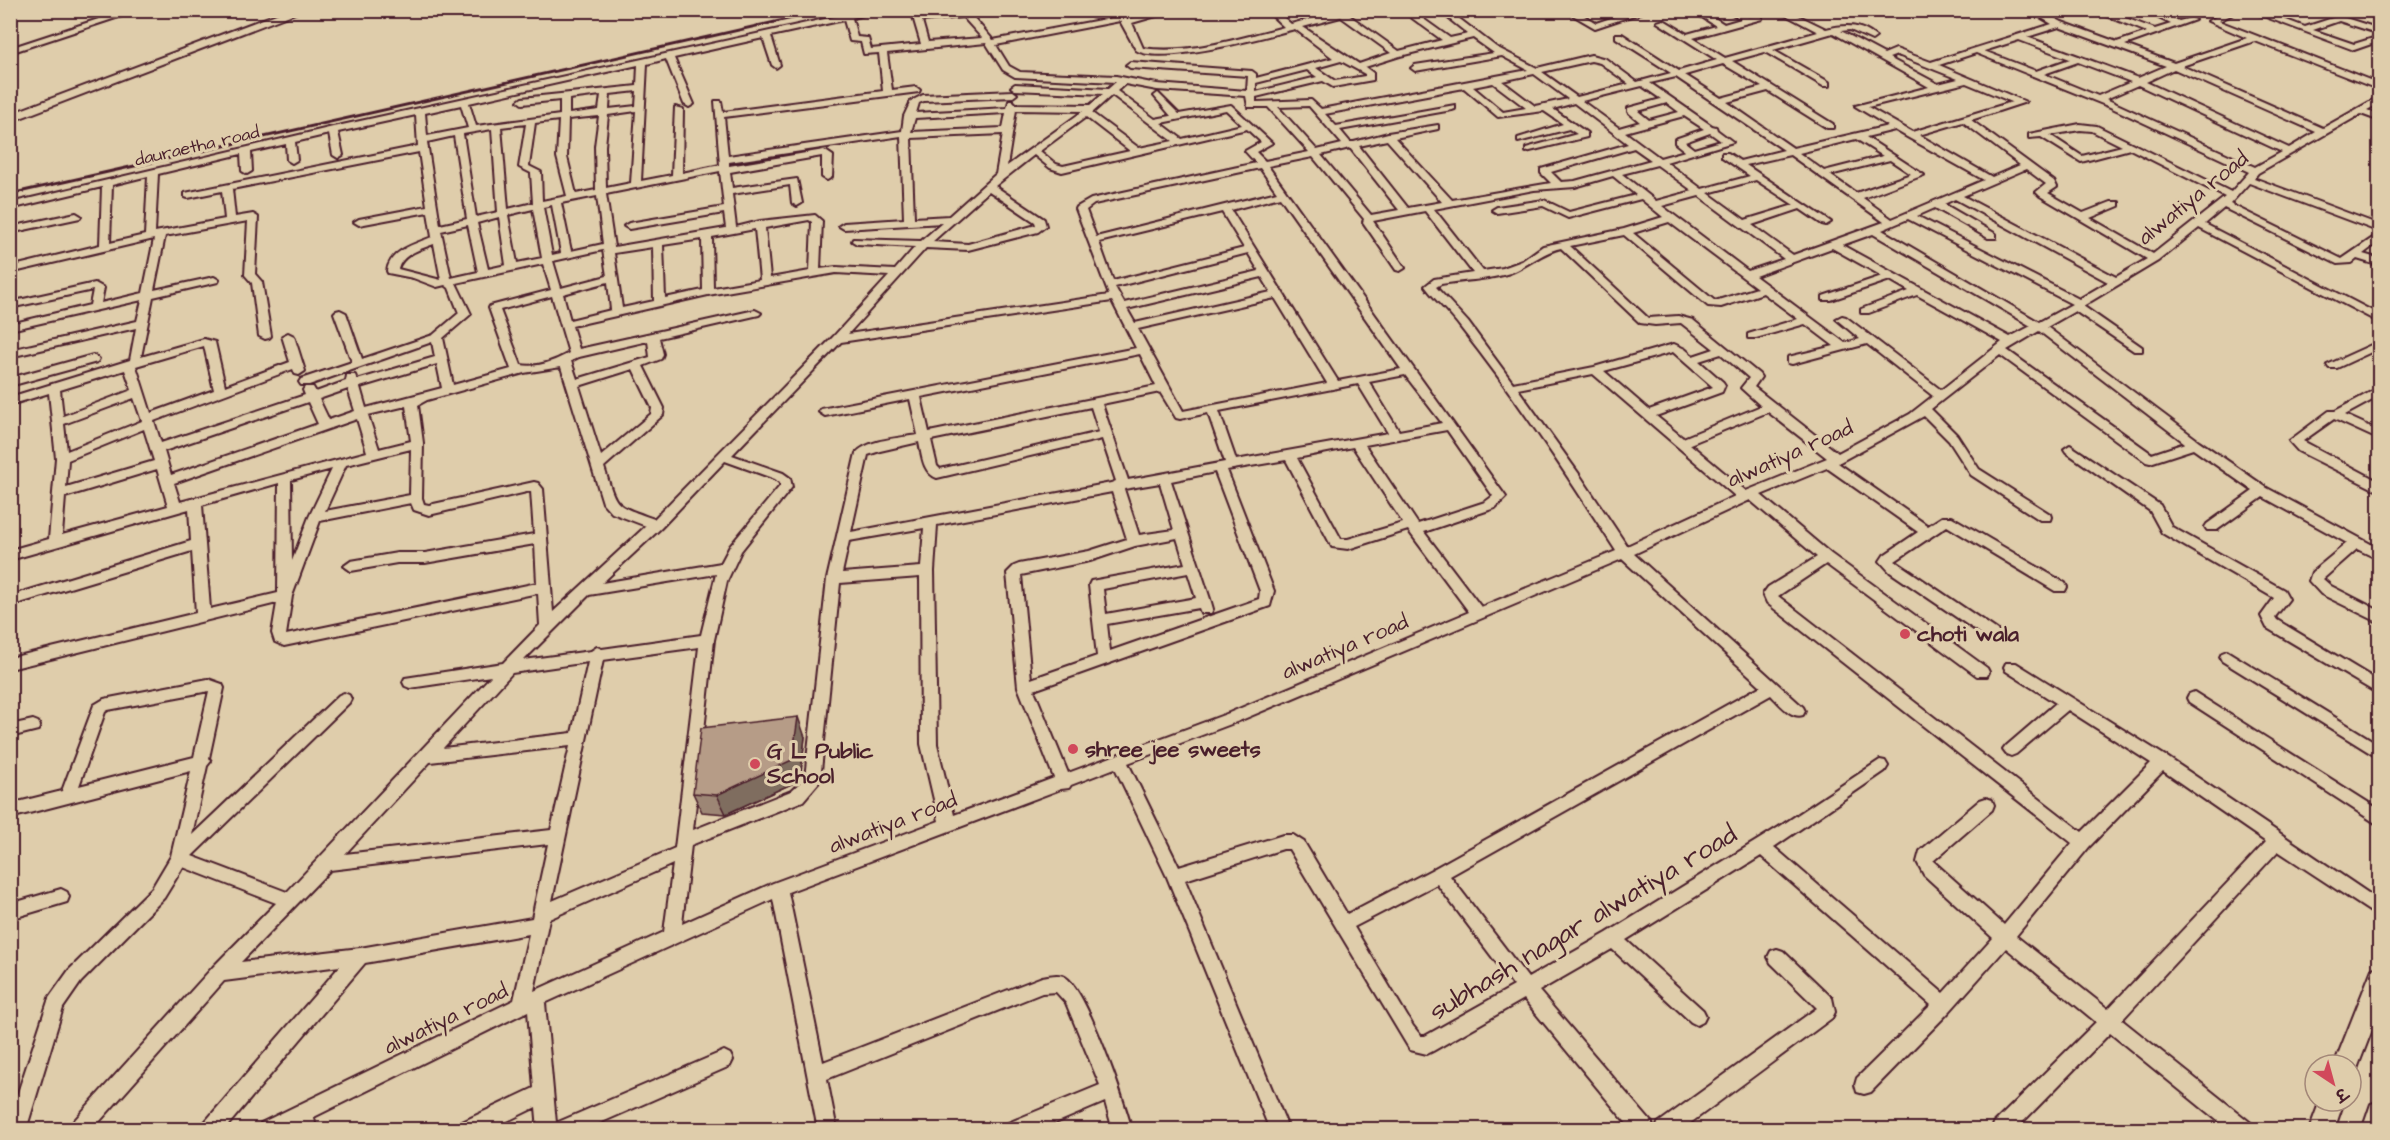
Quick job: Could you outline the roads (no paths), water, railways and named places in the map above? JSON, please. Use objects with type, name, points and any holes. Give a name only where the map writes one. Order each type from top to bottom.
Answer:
[{"type":"main road","points":[[10,118],[298,10]]},
{"type":"main road","points":[[2350,1053],[2379,977]]},
{"type":"main road","points":[[2321,1130],[2327,1113]]},
{"type":"main road","points":[[2374,1130],[2379,1113]]},
{"type":"street","points":[[10,51],[136,10]]},
{"type":"street","name":"dauraetha road","points":[[10,206],[333,130],[375,126],[390,118],[879,10]]},
{"type":"street","points":[[1127,22],[1173,10]]},
{"type":"street","points":[[1270,10],[1371,75],[1370,78],[1336,84],[1309,67]]},
{"type":"street","points":[[847,17],[853,39],[865,40],[867,52],[989,41],[1119,18],[1127,22],[1140,50],[1151,54],[1191,51],[1289,24],[1330,10]]},
{"type":"street","points":[[1172,52],[1356,10]]},
{"type":"street","points":[[1405,10],[1447,40]]},
{"type":"street","points":[[1442,10],[1501,54],[1522,61],[1790,258]]},
{"type":"street","points":[[1568,10],[1595,26],[1646,10]]},
{"type":"street","points":[[1695,10],[1724,27]]},
{"type":"street","points":[[1729,10],[1748,20]]},
{"type":"street","points":[[1780,10],[1883,57],[1936,87]]},
{"type":"street","points":[[2032,10],[2059,24],[2174,66],[2320,131]]},
{"type":"street","points":[[2095,10],[2154,32]]},
{"type":"street","points":[[2146,10],[2178,24]]},
{"type":"street","points":[[2215,10],[2225,15]]},
{"type":"street","points":[[2237,10],[2212,21],[2379,87]]},
{"type":"street","points":[[2251,10],[2354,47],[2379,38]]},
{"type":"street","points":[[928,46],[924,43],[916,15],[964,12],[989,41],[1006,68],[1018,75],[1117,86],[1152,122],[1181,142]]},
{"type":"street","points":[[1343,14],[1397,54]]},
{"type":"street","points":[[1686,37],[1759,17]]},
{"type":"street","points":[[2304,30],[2339,18],[2379,32]]},
{"type":"street","points":[[2117,45],[2191,20]]},
{"type":"street","points":[[1661,22],[1830,126]]},
{"type":"street","points":[[1931,65],[2059,24]]},
{"type":"street","points":[[1466,85],[1501,116],[1576,101],[1830,31],[1851,27],[1872,37]]},
{"type":"street","points":[[1357,67],[1474,34]]},
{"type":"street","points":[[766,35],[776,65]]},
{"type":"street","points":[[1619,36],[1720,101],[1892,223]]},
{"type":"street","points":[[2017,36],[2137,81],[2288,152]]},
{"type":"street","points":[[2099,99],[2174,66],[2255,38]]},
{"type":"street","points":[[1766,49],[1826,84]]},
{"type":"street","points":[[883,51],[888,93]]},
{"type":"street","points":[[1191,51],[1218,72]]},
{"type":"street","points":[[1975,51],[2099,99],[2251,175],[2379,230]]},
{"type":"street","points":[[1883,57],[1899,52],[2020,102],[1910,135]]},
{"type":"street","points":[[1415,68],[1501,54]]},
{"type":"street","points":[[1251,82],[1338,59],[1337,55]]},
{"type":"street","points":[[669,56],[689,104]]},
{"type":"street","points":[[1319,112],[1537,72],[1596,58],[1669,100],[1713,129],[1728,142],[1560,186],[1534,187],[1369,219]]},
{"type":"street","points":[[2034,75],[2078,58]]},
{"type":"street","points":[[636,185],[643,62]]},
{"type":"street","points":[[1130,65],[1252,74],[1251,105],[1308,103],[1350,144],[1405,211]]},
{"type":"street","points":[[1199,90],[1203,70]]},
{"type":"street","points":[[1001,175],[1018,75]]},
{"type":"street","points":[[909,221],[906,134],[909,116],[915,101],[923,98],[1117,86],[1145,86],[1250,95],[1324,78]]},
{"type":"street","points":[[1495,80],[1534,110]]},
{"type":"street","points":[[1966,80],[1860,106],[1992,181]]},
{"type":"street","points":[[79,1130],[219,973],[290,901],[547,626],[656,525],[837,339],[923,245],[987,186],[1090,110],[1117,86]]},
{"type":"street","points":[[522,101],[642,88]]},
{"type":"street","points":[[1720,101],[1769,88]]},
{"type":"street","points":[[519,122],[525,89]]},
{"type":"street","points":[[719,115],[916,90]]},
{"type":"street","points":[[606,92],[600,146],[601,192],[617,312]]},
{"type":"street","points":[[565,96],[566,117],[562,157],[572,198]]},
{"type":"street","points":[[1158,96],[1177,117]]},
{"type":"street","points":[[1647,123],[1631,110],[1669,100]]},
{"type":"street","name":"alwatiya road","points":[[268,1130],[305,1120],[529,1002],[779,888],[1064,783],[1234,717],[1624,553],[1747,495],[1832,460],[1914,417],[2005,345],[2040,327],[2154,259],[2228,201],[2251,175],[2320,131],[2378,101]]},
{"type":"street","points":[[465,103],[473,130]]},
{"type":"street","points":[[717,103],[731,229]]},
{"type":"street","points":[[1272,106],[1314,152],[1369,219],[1368,222],[1400,268]]},
{"type":"street","points":[[1152,122],[1228,107],[1267,143],[1249,150],[1261,163],[1407,371],[1450,425],[1500,497],[1490,505],[1348,544],[1337,544],[1289,454]]},
{"type":"street","points":[[1333,129],[1452,107]]},
{"type":"street","points":[[188,195],[422,144],[496,125],[642,108]]},
{"type":"street","points":[[909,116],[1011,108],[1090,110],[1138,152]]},
{"type":"street","points":[[1529,150],[1584,134],[1546,108]]},
{"type":"street","points":[[677,177],[678,109]]},
{"type":"street","points":[[2361,111],[2379,118]]},
{"type":"street","points":[[304,382],[437,338],[465,314],[454,286],[447,282],[436,234],[422,144],[420,112]]},
{"type":"street","points":[[1619,131],[1687,112]]},
{"type":"street","points":[[1964,119],[2052,185],[2041,193],[2154,259]]},
{"type":"street","points":[[531,121],[524,167],[537,172],[536,205],[545,260],[575,354]]},
{"type":"street","points":[[496,125],[503,213],[512,267]]},
{"type":"street","points":[[1521,140],[1571,125]]},
{"type":"street","points":[[1035,151],[1053,166],[1062,169],[1250,126]]},
{"type":"street","points":[[1407,371],[1180,415],[1162,388],[1109,285],[1081,209],[1086,204],[1261,163],[1435,127]]},
{"type":"street","points":[[1738,164],[1896,127]]},
{"type":"street","points":[[2132,146],[2081,159],[2037,135],[2087,127],[2132,146],[2342,262],[2348,261],[2379,236]]},
{"type":"street","points":[[1692,152],[1678,141],[1713,129]]},
{"type":"street","points":[[333,130],[338,155]]},
{"type":"street","points":[[815,273],[817,219],[811,217],[567,255],[433,284],[416,275],[396,273],[391,268],[395,260],[436,234],[472,221],[536,205],[724,166],[906,134],[1008,131]]},
{"type":"street","points":[[458,133],[472,221],[484,273]]},
{"type":"street","points":[[1388,136],[1449,203]]},
{"type":"street","points":[[1856,197],[1919,175],[1858,136]]},
{"type":"street","points":[[290,141],[292,160]]},
{"type":"street","points":[[1560,186],[1544,171],[1637,144]]},
{"type":"street","points":[[246,151],[247,171]]},
{"type":"street","points":[[724,166],[824,153],[828,156],[827,177]]},
{"type":"street","points":[[1725,155],[1826,222]]},
{"type":"street","points":[[1822,174],[1892,157]]},
{"type":"street","points":[[197,162],[197,176]]},
{"type":"street","points":[[1745,276],[1910,216],[2026,166]]},
{"type":"street","points":[[153,173],[155,235],[143,323],[132,362],[139,392],[176,509]]},
{"type":"street","points":[[1616,173],[1670,219],[1843,347]]},
{"type":"street","points":[[1654,205],[1757,177]]},
{"type":"street","points":[[727,192],[794,181],[797,203]]},
{"type":"street","points":[[105,248],[107,184]]},
{"type":"street","points":[[857,241],[976,246],[1041,226],[1040,221],[987,186]]},
{"type":"street","points":[[226,187],[230,221]]},
{"type":"street","points":[[1092,241],[1281,194]]},
{"type":"street","points":[[1497,210],[1544,203],[1561,214],[1568,215],[1643,196]]},
{"type":"street","points":[[1956,196],[2115,281]]},
{"type":"street","points":[[556,201],[567,255]]},
{"type":"street","points":[[1936,204],[1992,236]]},
{"type":"street","points":[[2083,217],[2115,204]]},
{"type":"street","points":[[1744,224],[1801,206]]},
{"type":"street","points":[[1224,207],[1334,384]]},
{"type":"street","points":[[1427,207],[1480,275]]},
{"type":"street","points":[[359,222],[431,208]]},
{"type":"street","points":[[630,226],[729,209]]},
{"type":"street","points":[[10,230],[76,216]]},
{"type":"street","points":[[1910,216],[2077,305],[2138,349]]},
{"type":"street","points":[[10,270],[155,235],[253,218],[250,275],[257,282],[265,336]]},
{"type":"street","points":[[844,226],[952,219]]},
{"type":"street","points":[[1670,219],[1626,232],[1542,250],[1526,263],[1511,270],[1438,281],[1430,286],[1464,324],[1510,387],[1575,477],[1624,553],[1798,711]]},
{"type":"street","points":[[2198,224],[2379,320]]},
{"type":"street","points":[[760,225],[765,281]]},
{"type":"street","points":[[1966,245],[2016,228]]},
{"type":"street","points":[[1874,230],[2040,327],[2195,444],[2262,491],[2379,555]]},
{"type":"street","points":[[1626,232],[1712,304],[1721,304],[1764,289]]},
{"type":"street","points":[[707,233],[708,292]]},
{"type":"street","points":[[658,242],[660,303]]},
{"type":"street","points":[[1832,244],[1919,291],[2005,345],[2150,459],[2195,444]]},
{"type":"street","points":[[1563,245],[1644,321],[1656,323],[1685,320],[1755,377],[1746,388],[1832,460],[1927,532]]},
{"type":"street","points":[[1109,285],[1249,250]]},
{"type":"street","points":[[2356,255],[2379,263]]},
{"type":"street","points":[[566,324],[708,292],[815,273],[836,270],[896,273]]},
{"type":"street","points":[[837,339],[1119,302],[1264,273]]},
{"type":"street","points":[[1827,298],[1891,276]]},
{"type":"street","points":[[521,370],[516,368],[494,308],[612,278]]},
{"type":"street","points":[[10,327],[214,280]]},
{"type":"street","points":[[10,305],[95,286],[99,288],[95,307]]},
{"type":"street","points":[[1864,311],[1919,291]]},
{"type":"street","points":[[1132,327],[1277,294]]},
{"type":"street","points":[[340,313],[353,365],[353,384],[374,454]]},
{"type":"street","points":[[167,481],[362,413],[521,370],[564,363],[575,354],[755,313]]},
{"type":"street","points":[[1842,319],[1940,395]]},
{"type":"street","points":[[1752,336],[1805,320]]},
{"type":"street","points":[[10,354],[143,323]]},
{"type":"street","points":[[288,336],[295,364],[313,396],[325,426]]},
{"type":"street","points":[[571,384],[657,357],[653,337]]},
{"type":"street","points":[[437,338],[448,390]]},
{"type":"street","points":[[1792,360],[1869,340]]},
{"type":"street","points":[[10,401],[132,362],[208,341],[220,392]]},
{"type":"street","points":[[2333,365],[2379,344]]},
{"type":"street","points":[[1510,387],[1595,370],[1674,348],[1716,381],[1720,387],[1647,416]]},
{"type":"street","points":[[825,412],[1143,350]]},
{"type":"street","points":[[1691,360],[1722,350]]},
{"type":"street","points":[[10,382],[93,359]]},
{"type":"street","points":[[157,449],[313,396],[441,359]]},
{"type":"street","points":[[564,363],[612,507],[656,525]]},
{"type":"street","points":[[62,458],[148,421],[295,364]]},
{"type":"street","points":[[597,466],[657,415],[658,408],[637,365]]},
{"type":"street","points":[[1595,370],[1680,444],[1826,557],[1982,672]]},
{"type":"street","points":[[1361,380],[1396,435]]},
{"type":"street","points":[[54,387],[62,458],[55,542]]},
{"type":"street","points":[[219,973],[360,957],[541,919],[683,846],[797,796],[812,781],[834,579],[862,453],[925,437],[1162,388]]},
{"type":"street","points":[[2379,391],[2338,414],[2329,416],[2298,438],[2296,444],[2379,488]]},
{"type":"street","points":[[58,422],[139,392]]},
{"type":"street","points":[[915,394],[933,471],[943,474],[1106,434]]},
{"type":"street","points":[[415,400],[411,406],[417,443],[416,498],[419,507],[429,510],[534,486],[538,492],[547,626]]},
{"type":"street","points":[[1095,401],[1134,541]]},
{"type":"street","points":[[1680,444],[1769,407]]},
{"type":"street","points":[[1924,409],[1953,438],[1975,472],[2045,517]]},
{"type":"street","points":[[1025,687],[1260,605],[1268,597],[1226,467],[1213,410]]},
{"type":"street","points":[[2338,414],[2379,436]]},
{"type":"street","points":[[842,538],[1119,484],[1226,467],[1450,425]]},
{"type":"street","points":[[10,555],[285,477],[417,443]]},
{"type":"street","points":[[1357,443],[1413,527],[1478,614]]},
{"type":"street","points":[[2070,449],[2160,512],[2163,526],[2167,530],[2279,594],[2282,599],[2268,616],[2272,624],[2379,688]]},
{"type":"street","points":[[672,938],[707,640],[724,568],[735,549],[786,487],[786,481],[779,476],[723,456]]},
{"type":"street","points":[[59,494],[161,463]]},
{"type":"street","points":[[285,596],[315,517],[340,463]]},
{"type":"street","points":[[285,477],[285,596],[280,638],[291,641],[545,586]]},
{"type":"street","points":[[1164,477],[1210,622]]},
{"type":"street","points":[[2212,527],[2262,491]]},
{"type":"street","points":[[315,517],[416,498]]},
{"type":"street","points":[[195,504],[203,615]]},
{"type":"street","points":[[1992,634],[1889,564],[1889,558],[1943,522],[1950,521],[2060,587]]},
{"type":"street","points":[[931,522],[927,571],[929,744],[948,825]]},
{"type":"street","points":[[1064,783],[1025,687],[1014,573],[1019,569],[1090,556],[1134,541],[1182,533]]},
{"type":"street","points":[[351,566],[397,558],[425,558],[541,538]]},
{"type":"street","points":[[2355,543],[2317,576],[2316,581],[2326,590],[2379,618]]},
{"type":"street","points":[[10,601],[198,544]]},
{"type":"street","points":[[1826,557],[1773,591],[1772,599],[2083,842]]},
{"type":"street","points":[[1104,658],[1096,585],[1193,567]]},
{"type":"street","points":[[583,592],[724,568]]},
{"type":"street","points":[[834,579],[927,571]]},
{"type":"street","points":[[10,664],[285,596]]},
{"type":"street","points":[[1100,620],[1204,602]]},
{"type":"street","points":[[410,682],[597,653],[707,640]]},
{"type":"street","points":[[547,1130],[544,1093],[529,1002],[556,836],[597,653]]},
{"type":"street","points":[[2227,657],[2379,753]]},
{"type":"street","points":[[2011,667],[2162,762],[2379,911]]},
{"type":"street","points":[[68,796],[99,709],[111,702],[214,685],[217,688],[179,858]]},
{"type":"street","points":[[1344,924],[1439,874],[1772,687]]},
{"type":"street","points":[[2194,698],[2379,819]]},
{"type":"street","points":[[16,1130],[55,1004],[75,976],[158,893],[179,858],[344,699]]},
{"type":"street","points":[[2011,750],[2068,702]]},
{"type":"street","points":[[10,731],[33,726]]},
{"type":"street","points":[[424,756],[578,739]]},
{"type":"street","points":[[10,811],[202,761]]},
{"type":"street","points":[[1119,761],[1175,876],[1280,1130]]},
{"type":"street","points":[[1864,1085],[1944,1005],[2083,842],[2162,762]]},
{"type":"street","name":"subhash nagar alwatiya road","points":[[1175,876],[1283,842],[1293,842],[1303,854],[1416,1044],[1427,1045],[1438,1041],[1613,939],[1761,846],[1880,766]]},
{"type":"street","points":[[1986,805],[1926,856],[1925,862],[1939,880],[2004,937],[2244,1130]]},
{"type":"street","points":[[325,863],[556,836]]},
{"type":"street","points":[[2001,1130],[2109,1021],[2277,841]]},
{"type":"street","points":[[1761,846],[1944,1005]]},
{"type":"street","points":[[179,858],[290,901]]},
{"type":"street","points":[[1439,874],[1527,990],[1638,1128]]},
{"type":"street","points":[[779,888],[828,1130]]},
{"type":"street","points":[[10,912],[61,897]]},
{"type":"street","points":[[1613,939],[1697,1016]]},
{"type":"street","points":[[211,1130],[360,957]]},
{"type":"street","points":[[1665,1130],[1826,1012],[1826,1004],[1820,997],[1777,957]]},
{"type":"street","points":[[817,1074],[1042,985],[1060,982],[1073,997],[1111,1090],[1123,1130]]},
{"type":"street","points":[[561,1130],[724,1060]]},
{"type":"street","points":[[1015,1130],[1111,1090]]},
{"type":"street","points":[[467,1130],[544,1093]]},
{"type":"railway","points":[[10,194],[828,10]]},
{"type":"place","name":"choti wala","points":[[1905,634]]},
{"type":"place","name":"shree jee sweets","points":[[1073,749]]},
{"type":"place","name":"G L Public School","points":[[755,764]]}]
